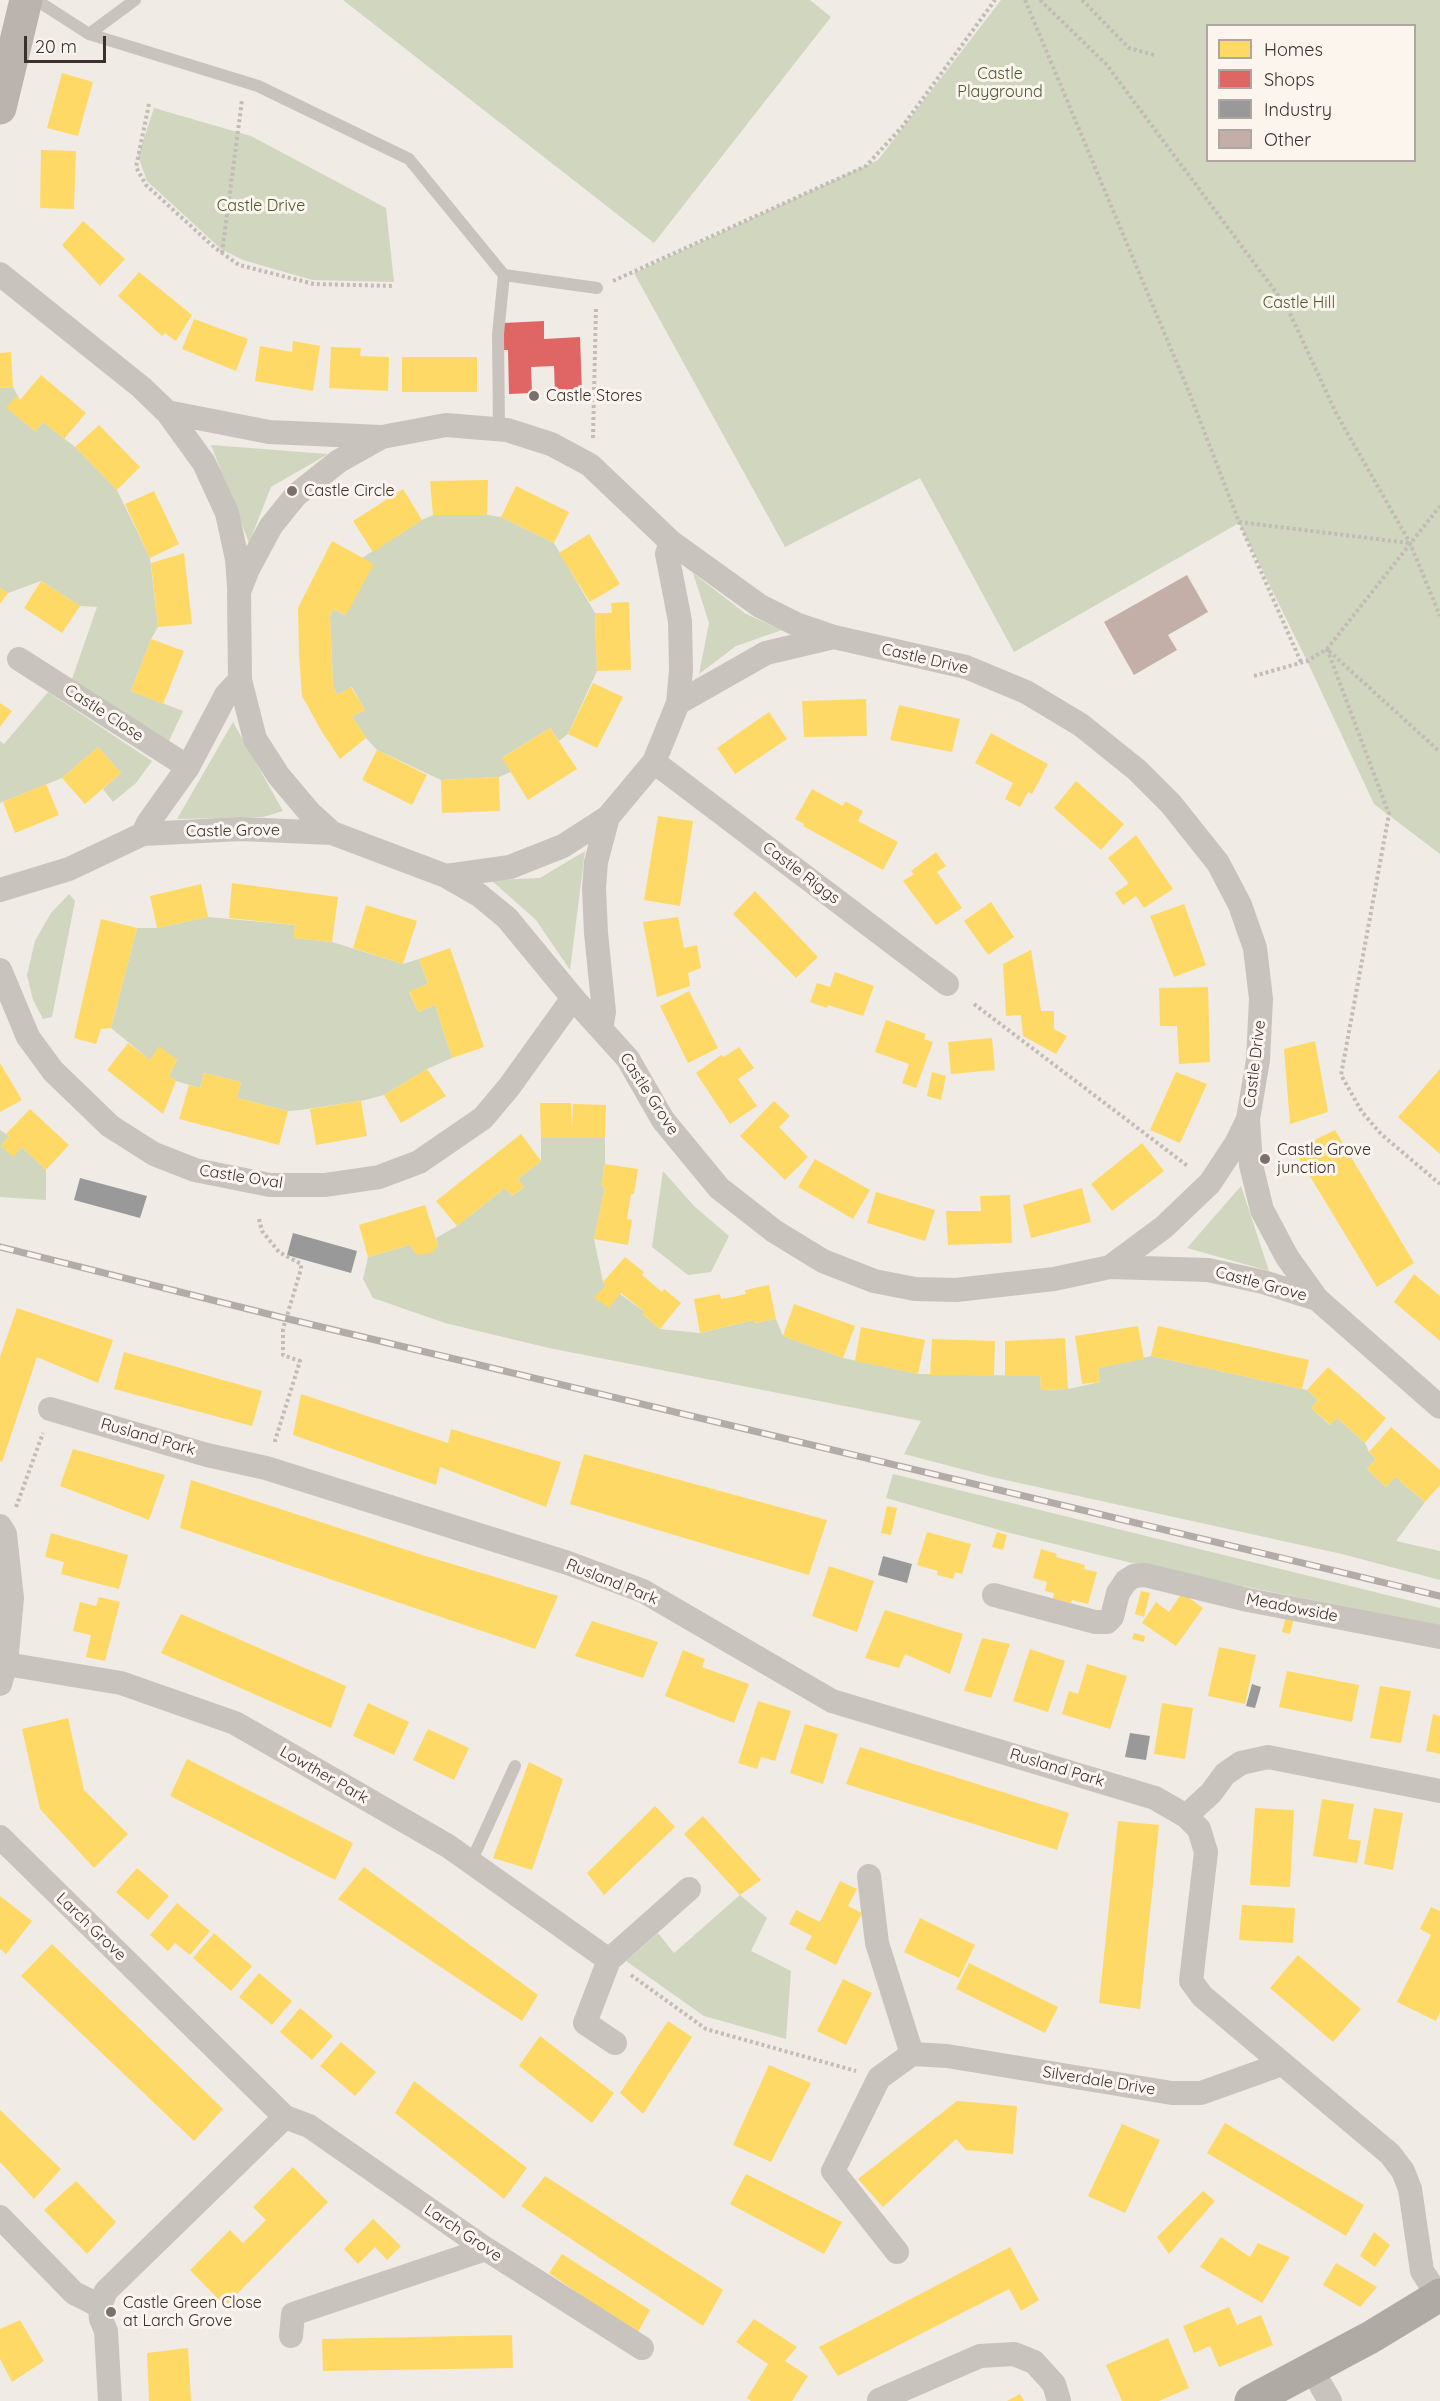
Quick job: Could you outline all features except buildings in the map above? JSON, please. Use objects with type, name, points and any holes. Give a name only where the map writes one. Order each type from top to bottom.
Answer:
[{"type":"highway","points":[[1251,2401],[1312,2370],[1439,2296]]},
{"type":"street","points":[[0,108],[26,0]]},
{"type":"street","points":[[0,274],[141,387],[167,412],[204,463],[227,513],[237,559],[240,680],[255,739],[278,775],[310,813],[332,833]]},
{"type":"street","name":"Castle Drive","points":[[167,412],[269,432],[382,437],[446,425],[500,429],[551,444],[590,465],[671,542],[760,606],[796,624],[834,638],[966,667],[1026,692],[1081,724],[1137,770],[1171,804],[1218,863],[1240,905],[1256,948],[1262,999],[1258,1060],[1248,1119],[1251,1165],[1262,1210],[1287,1257],[1317,1299]]},
{"type":"street","points":[[239,592],[248,569],[271,526],[296,495],[339,461],[382,437]]},
{"type":"street","points":[[446,876],[510,867],[563,846],[608,817],[654,762],[678,703],[681,670],[680,621],[667,554],[671,542]]},
{"type":"street","points":[[678,703],[766,652],[834,638]]},
{"type":"street","name":"Castle Close","points":[[19,659],[188,767]]},
{"type":"street","points":[[143,834],[148,823],[188,767],[226,695],[240,680]]},
{"type":"street","name":"Castle Riggs","points":[[654,762],[947,984]]},
{"type":"street","points":[[601,1029],[604,1012],[594,888],[596,862],[608,817]]},
{"type":"street","name":"Castle Grove","points":[[0,890],[69,869],[143,834],[241,829],[332,833],[446,876],[479,895],[507,918],[573,998],[628,1059],[663,1120],[719,1188],[774,1231],[823,1261],[874,1281],[915,1289],[956,1290],[1054,1279],[1110,1266],[1208,1270],[1263,1282],[1317,1299],[1440,1407]]},
{"type":"street","name":"Castle Oval","points":[[0,970],[27,1037],[53,1071],[110,1126],[154,1154],[195,1170],[270,1185],[324,1185],[379,1178],[419,1162],[483,1118],[510,1087],[573,998]]},
{"type":"street","name":"Castle Grove","points":[[1110,1266],[1164,1227],[1210,1183],[1237,1142],[1248,1119]]},
{"type":"street","name":"Rusland Park","points":[[50,1409],[207,1455],[266,1468],[568,1563],[643,1591],[832,1701],[1155,1798],[1186,1816],[1199,1829],[1206,1852],[1191,1981],[1202,1996],[1390,2154],[1403,2171],[1410,2189],[1422,2271],[1439,2296]]},
{"type":"street","points":[[3,1530],[12,1598],[3,1674]]},
{"type":"street","name":"Meadowside","points":[[994,1595],[1095,1622],[1107,1622],[1112,1617],[1118,1593],[1126,1581],[1134,1576],[1145,1575],[1248,1600],[1440,1637]]},
{"type":"street","name":"Lowther Park","points":[[3,1674],[120,1683],[235,1723],[448,1846],[609,1960]]},
{"type":"street","points":[[1186,1816],[1211,1793],[1225,1774],[1241,1763],[1268,1756],[1440,1791]]},
{"type":"street","name":"Larch Grove","points":[[0,1837],[285,2117],[309,2126],[486,2249],[642,2348]]},
{"type":"street","points":[[869,1875],[877,1943],[912,2055],[879,2078],[833,2171],[897,2252]]},
{"type":"street","points":[[615,2043],[585,2023],[609,1960],[689,1888]]},
{"type":"street","name":"Silverdale Drive","points":[[912,2055],[947,2056],[1172,2093],[1201,2093],[1282,2064]]},
{"type":"street","points":[[110,2401],[106,2331],[100,2319],[100,2306],[106,2291],[285,2117]]},
{"type":"street","points":[[0,2217],[74,2293],[100,2306]]},
{"type":"street","points":[[291,2336],[293,2314],[486,2249]]},
{"type":"street","points":[[879,2400],[980,2356],[1014,2354],[1034,2362],[1054,2384],[1059,2401]]},
{"type":"street","points":[[1312,2370],[1330,2401]]},
{"type":"lane","points":[[36,0],[90,34],[258,86],[409,159],[504,274],[597,288]]},
{"type":"lane","points":[[90,34],[135,0]]},
{"type":"lane","points":[[500,429],[498,334],[504,274]]},
{"type":"lane","points":[[471,1862],[515,1766]]},
{"type":"path","points":[[590,465],[597,288],[866,166],[902,126],[995,0]]},
{"type":"path","points":[[1025,0],[1189,392],[1239,522],[1301,662]]},
{"type":"path","points":[[1040,0],[1106,64],[1287,307],[1336,413],[1410,543],[1440,616]]},
{"type":"path","points":[[1082,0],[1129,48],[1154,55]]},
{"type":"path","points":[[222,253],[245,82]]},
{"type":"path","points":[[149,104],[136,167],[146,185],[222,253],[239,265],[314,284],[394,286]]},
{"type":"path","points":[[1254,676],[1301,662],[1327,649],[1440,506]]},
{"type":"path","points":[[1239,522],[1410,543]]},
{"type":"path","points":[[1327,649],[1440,752]]},
{"type":"path","points":[[1327,649],[1389,814],[1341,1075],[1362,1112],[1381,1134],[1440,1184]]},
{"type":"path","points":[[974,1004],[1192,1169]]},
{"type":"path","points":[[259,1219],[262,1232],[279,1252],[301,1264],[283,1329],[283,1355],[300,1361],[271,1452]]},
{"type":"path","points":[[3,1530],[38,1451],[50,1409]]},
{"type":"path","points":[[609,1960],[706,2029],[879,2078]]},
{"type":"green space","points":[[343,0],[810,0],[831,17],[654,243]]},
{"type":"green space","points":[[1001,0],[1440,0],[1440,854],[1374,804],[1239,523],[1014,652],[920,478],[785,547],[634,273],[878,160]]},
{"type":"green space","name":"Castle Drive","points":[[154,108],[251,136],[386,208],[394,282],[312,280],[243,260],[221,249],[147,181],[138,156]]},
{"type":"green space","points":[[13,387],[20,400],[7,408],[35,431],[43,422],[75,447],[117,490],[150,558],[158,627],[131,691],[183,711],[168,743],[72,679],[97,607],[80,606],[41,581],[8,593],[0,588],[0,388]]},
{"type":"green space","points":[[211,445],[328,454],[271,487],[249,543]]},
{"type":"green space","points":[[433,515],[501,517],[554,543],[595,613],[597,671],[568,734],[559,741],[550,728],[503,757],[511,772],[499,777],[441,780],[377,750],[352,716],[365,710],[352,687],[337,695],[333,686],[330,616],[333,609],[345,615],[362,558]]},
{"type":"green space","points":[[693,573],[746,614],[782,630],[736,646],[699,674],[709,623]]},
{"type":"green space","points":[[48,692],[152,761],[136,783],[113,802],[103,789],[121,773],[98,747],[62,778],[0,803],[0,741],[4,744]]},
{"type":"green space","points":[[233,722],[283,811],[263,817],[177,819]]},
{"type":"green space","points":[[585,851],[570,970],[536,920],[491,880],[540,878]]},
{"type":"green space","points":[[69,894],[75,901],[52,1017],[43,1019],[33,1000],[27,975],[35,941],[51,913]]},
{"type":"green space","points":[[208,917],[295,925],[294,938],[332,942],[403,964],[419,959],[428,984],[409,992],[418,1012],[435,1005],[452,1058],[427,1069],[384,1095],[361,1101],[288,1111],[237,1098],[241,1082],[204,1073],[200,1088],[176,1081],[169,1076],[177,1060],[159,1047],[150,1060],[111,1028],[137,928],[157,928]]},
{"type":"green space","points":[[0,1130],[9,1136],[1,1146],[13,1156],[22,1147],[46,1170],[46,1200],[0,1197]]},
{"type":"green space","points":[[541,1138],[605,1138],[605,1164],[601,1186],[605,1187],[594,1239],[603,1282],[645,1312],[643,1315],[660,1329],[700,1333],[754,1320],[755,1323],[776,1319],[783,1336],[843,1358],[918,1374],[1040,1376],[1041,1390],[1068,1389],[1100,1382],[1098,1368],[1151,1356],[1307,1390],[1318,1400],[1311,1408],[1330,1425],[1337,1418],[1365,1443],[1369,1452],[1376,1459],[1367,1469],[1386,1487],[1395,1477],[1425,1502],[1396,1541],[1440,1551],[1440,1580],[1342,1554],[992,1477],[904,1454],[921,1421],[549,1348],[445,1323],[373,1298],[363,1279],[368,1257],[410,1245],[415,1253],[438,1246],[436,1238],[457,1226],[505,1188],[512,1196],[524,1187],[518,1179],[541,1161]]},
{"type":"green space","points":[[663,1171],[694,1206],[729,1236],[711,1272],[688,1275],[652,1247]]},
{"type":"green space","points":[[1241,1186],[1269,1271],[1187,1248]]},
{"type":"green space","points":[[893,1474],[1440,1608],[1440,1626],[1144,1566],[1010,1533],[886,1498]]},
{"type":"green space","points":[[740,1895],[767,1918],[751,1951],[791,1971],[786,2039],[704,2016],[626,1961],[658,1933],[674,1953]]},
{"type":"railway","points":[[0,1247],[280,1317],[1440,1596]]},
{"type":"place","name":"Castle Stores","points":[[534,396]]},
{"type":"place","name":"Castle Circle","points":[[292,491]]},
{"type":"place","name":"Castle Grove junction","points":[[1265,1159]]},
{"type":"place","name":"Castle Green Close at Larch Grove","points":[[111,2312]]},
{"type":"park label","name":"Castle Playground","points":[[1000,83]]},
{"type":"park label","name":"Castle Hill","points":[[1299,303]]}]
